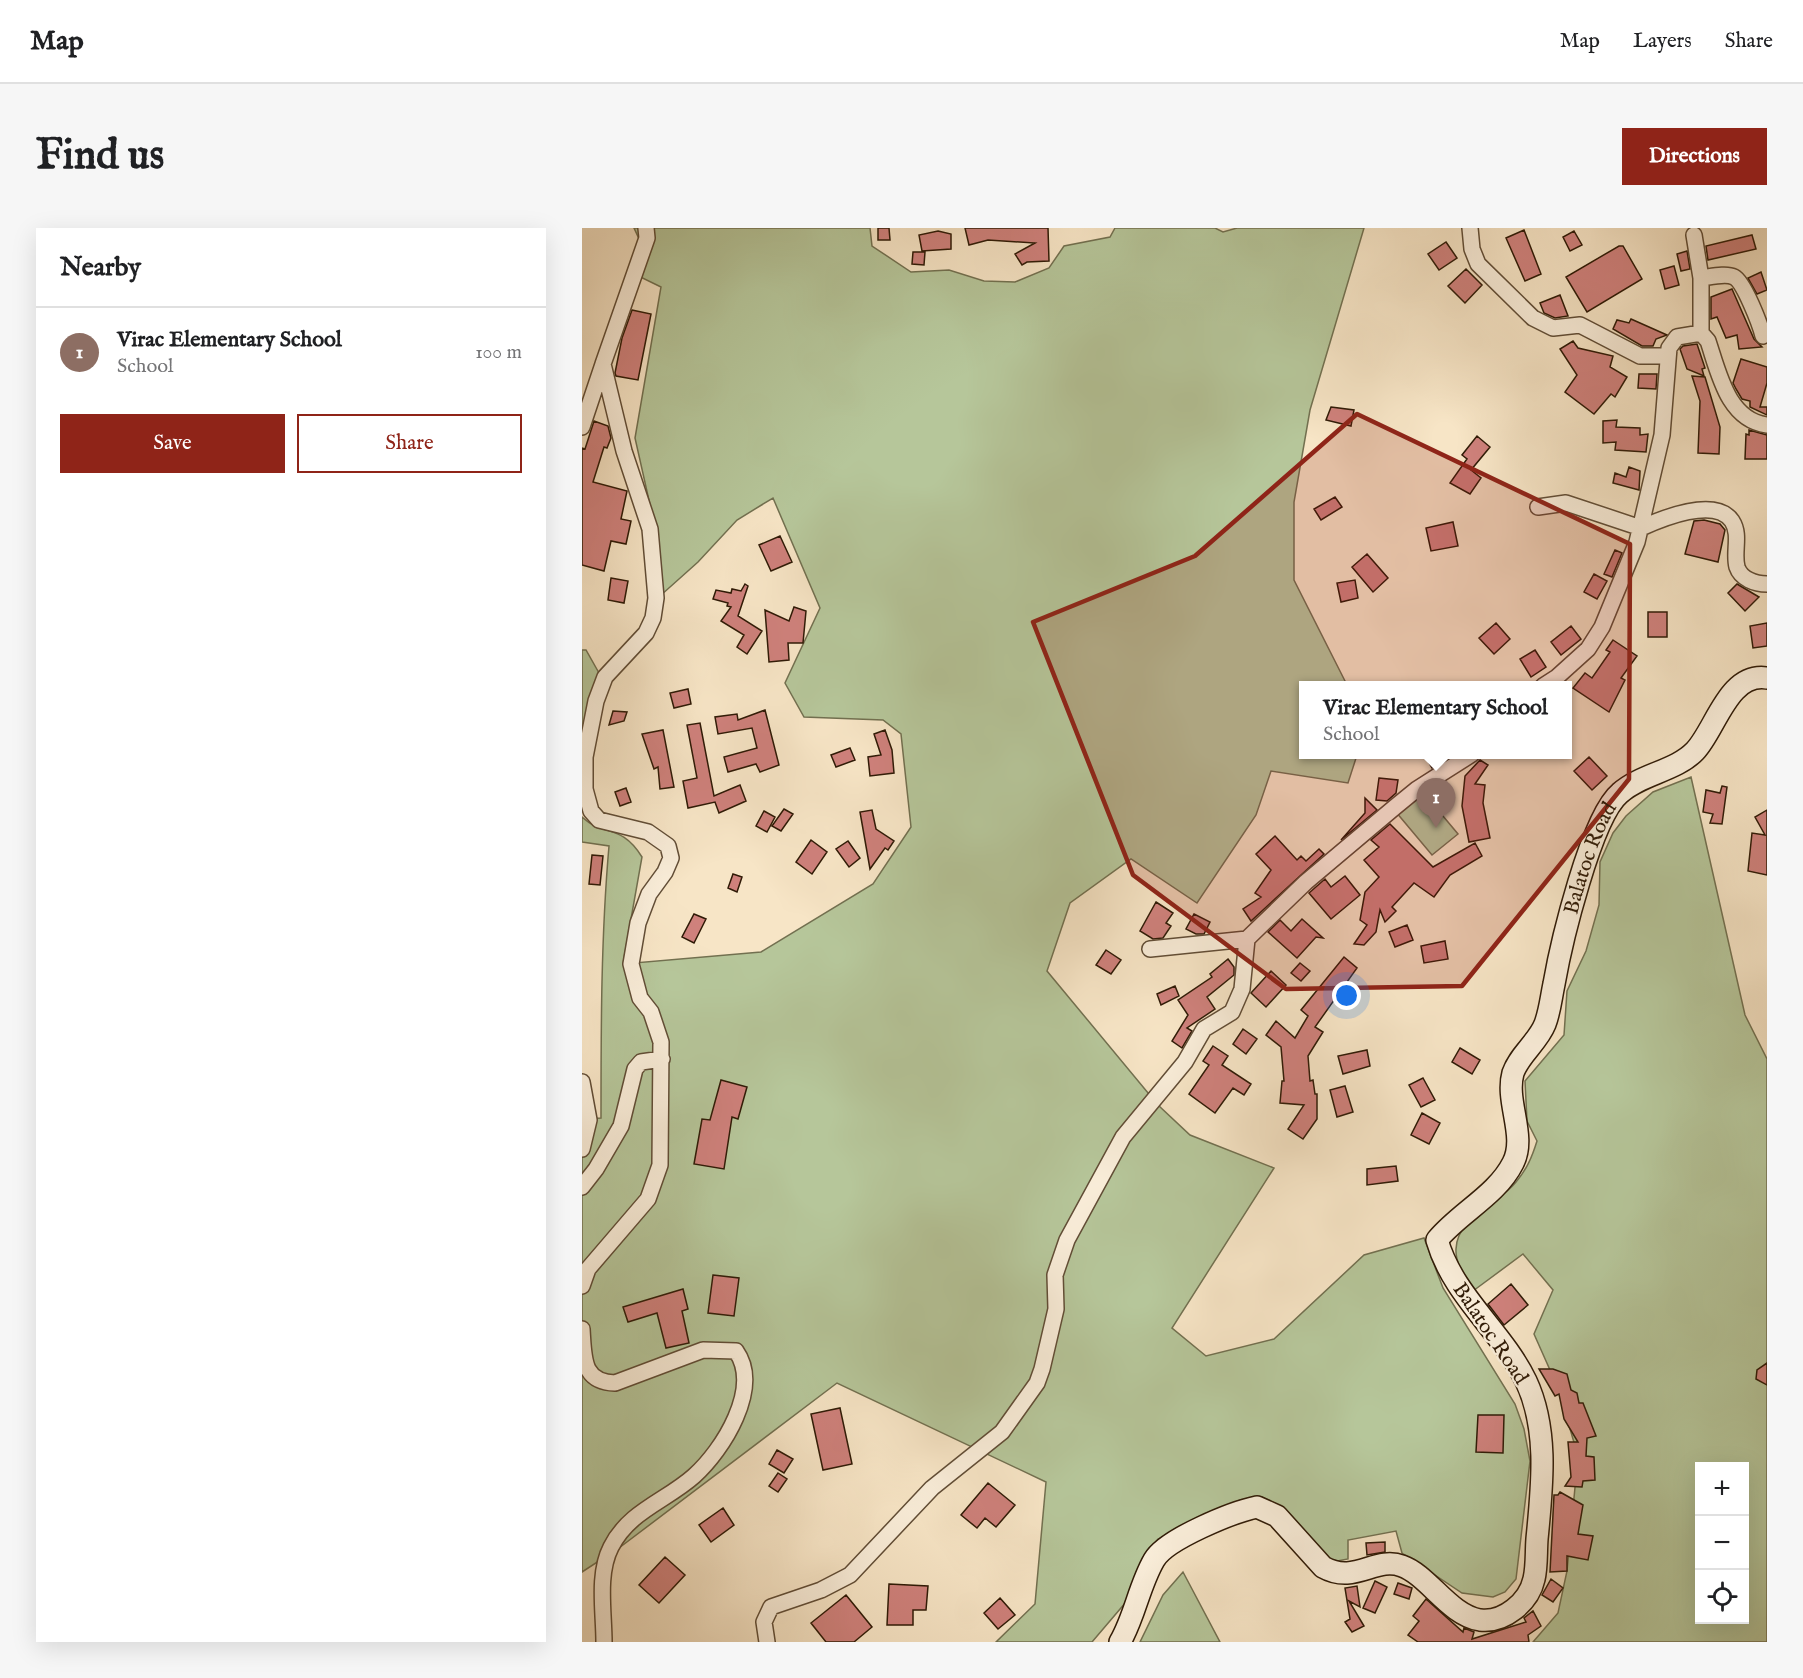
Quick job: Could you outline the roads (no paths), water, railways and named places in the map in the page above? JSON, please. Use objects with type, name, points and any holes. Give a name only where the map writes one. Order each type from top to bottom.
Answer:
[{"type":"main road","name":"Balatoc Road","points":[[1120,1642],[1130,1625],[1148,1573],[1160,1552],[1214,1524],[1257,1507],[1277,1516],[1323,1567],[1332,1572],[1342,1575],[1382,1566],[1401,1566],[1458,1609],[1479,1620],[1504,1616],[1517,1607],[1525,1597],[1534,1579],[1543,1470],[1538,1419],[1531,1393],[1520,1369],[1443,1261],[1437,1240],[1501,1180],[1513,1163],[1517,1151],[1511,1090],[1514,1072],[1545,1024],[1561,951],[1588,853],[1610,805],[1620,792],[1693,753],[1724,704],[1743,684],[1757,677],[1767,678]]},
{"type":"street","points":[[582,427],[647,238],[646,228]]},
{"type":"street","points":[[1470,228],[1472,249],[1478,264],[1533,318],[1553,328],[1580,325],[1640,356],[1668,356]]},
{"type":"street","points":[[1694,235],[1701,278],[1701,333],[1708,341],[1732,404],[1745,418],[1767,425]]},
{"type":"street","points":[[1701,278],[1727,276],[1737,280],[1758,319],[1763,336]]},
{"type":"street","points":[[1551,681],[1588,649],[1602,627],[1641,528],[1662,435],[1670,348],[1677,337],[1701,333]]},
{"type":"street","points":[[582,1286],[588,1269],[638,1213],[654,1185],[660,1165],[661,1042],[651,1012],[636,990],[631,964],[638,923],[649,894],[665,872],[670,858],[668,846],[648,832],[599,820],[591,812],[585,789],[585,757],[596,701],[605,677],[646,633],[653,618],[656,598],[650,529],[624,451],[603,364]]},
{"type":"street","points":[[1538,507],[1566,503],[1641,528],[1673,514],[1696,510],[1725,515],[1732,522],[1737,536],[1736,564],[1739,571],[1750,581],[1767,584]]},
{"type":"street","points":[[1150,949],[1247,939],[1306,882],[1380,819],[1417,789],[1464,759]]},
{"type":"street","points":[[767,1642],[764,1622],[771,1607],[821,1590],[850,1575],[932,1488],[1002,1432],[1037,1383],[1049,1343],[1056,1308],[1054,1275],[1067,1240],[1123,1137],[1185,1062],[1204,1029],[1233,1012],[1242,989],[1247,939]]},
{"type":"street","points":[[582,1187],[596,1169],[621,1126],[631,1077],[636,1069],[641,1062],[662,1059]]},
{"type":"street","points":[[582,1082],[590,1120],[582,1149]]},
{"type":"street","points":[[582,1329],[584,1367],[593,1378],[601,1383],[615,1383],[703,1350],[719,1349],[736,1351],[743,1362],[746,1377],[738,1414],[702,1468],[692,1478],[633,1516],[611,1547],[604,1566],[604,1642]]},
{"type":"place","name":"Virac Elementary School","points":[[1436,828]]}]
